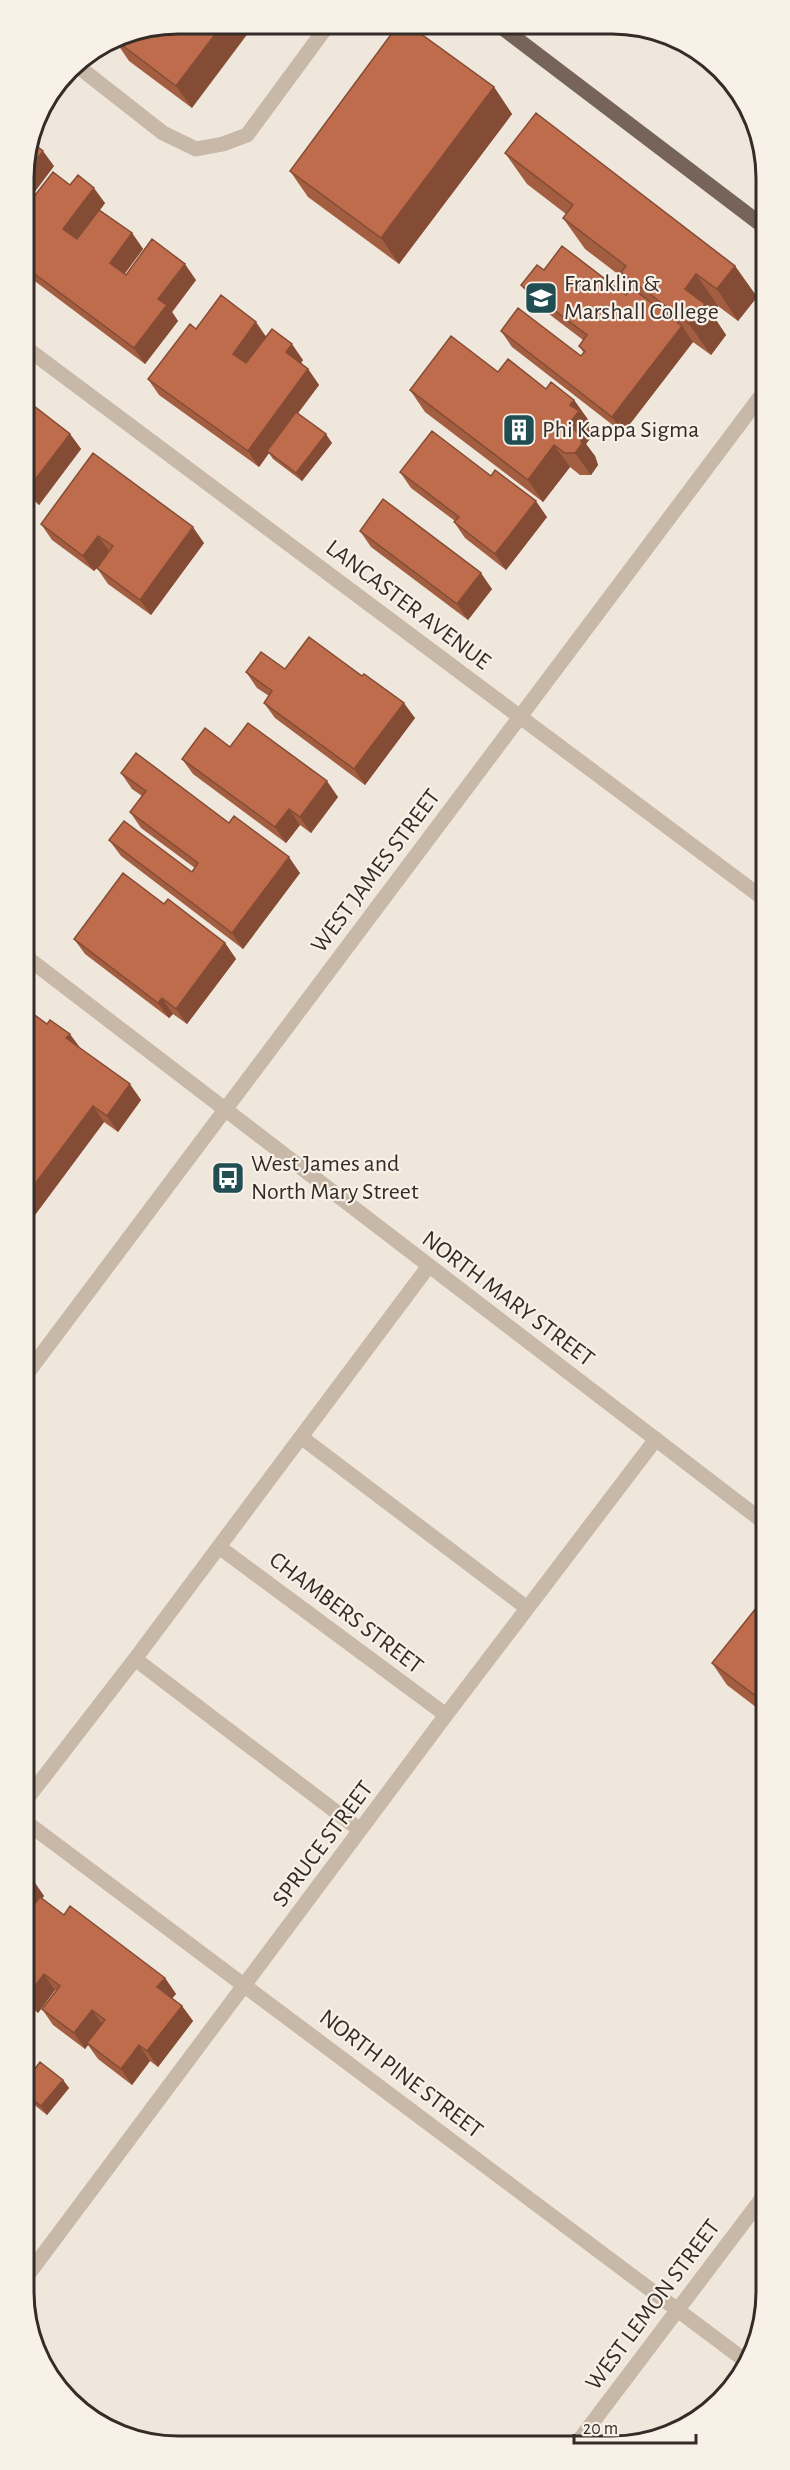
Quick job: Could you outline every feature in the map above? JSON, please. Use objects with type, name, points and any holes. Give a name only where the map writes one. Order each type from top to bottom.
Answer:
[{"type":"main road","points":[[511,34],[756,221]]},
{"type":"street","points":[[84,71],[163,133],[196,149],[214,146],[247,135],[321,35]]},
{"type":"street","name":"LANCASTER AVENUE","points":[[35,354],[756,893]]},
{"type":"street","name":"WEST JAMES STREET","points":[[34,1365],[756,402]]},
{"type":"street","name":"NORTH MARY STREET","points":[[35,963],[755,1516]]},
{"type":"street","points":[[34,1789],[429,1267]]},
{"type":"street","points":[[301,1437],[527,1608]]},
{"type":"street","name":"SPRUCE STREET","points":[[34,2267],[446,1715],[656,1439]]},
{"type":"street","name":"CHAMBERS STREET","points":[[219,1547],[446,1715]]},
{"type":"street","points":[[135,1659],[360,1830]]},
{"type":"street","name":"NORTH PINE STREET","points":[[34,1828],[740,2357]]},
{"type":"street","name":"WEST LEMON STREET","points":[[582,2436],[755,2207]]},
{"type":"building","points":[[391,34],[422,34],[494,87],[381,238],[290,171]]},
{"type":"building","points":[[215,35],[176,86],[123,46],[151,37]]},
{"type":"building","points":[[536,113],[735,266],[717,289],[696,274],[685,289],[705,304],[689,324],[621,272],[626,266],[563,218],[573,205],[505,153]]},
{"type":"building","points":[[38,147],[43,151],[36,160]]},
{"type":"building","points":[[53,172],[70,185],[78,175],[94,188],[63,229],[77,239],[99,210],[132,233],[110,263],[126,275],[152,239],[185,264],[158,299],[167,305],[134,348],[35,274],[35,195]]},
{"type":"building","points":[[562,246],[626,295],[632,288],[682,326],[612,417],[501,331],[518,308],[581,356],[585,351],[579,346],[587,335],[521,285],[537,265],[544,270]]},
{"type":"building","points":[[221,295],[256,322],[233,354],[246,363],[272,329],[292,344],[286,352],[308,369],[248,451],[148,379],[190,324],[196,329]]},
{"type":"building","name":"Phi Kappa Sigma","points":[[451,336],[498,372],[508,359],[546,389],[551,382],[574,400],[570,405],[579,411],[568,425],[579,434],[582,444],[575,453],[565,453],[554,445],[528,480],[410,390]]},
{"type":"building","points":[[35,407],[70,434],[35,480]]},
{"type":"building","points":[[296,412],[326,434],[296,473],[267,451]]},
{"type":"building","points":[[432,431],[491,476],[495,470],[536,501],[495,554],[454,522],[459,517],[400,472]]},
{"type":"building","points":[[93,453],[193,527],[140,600],[97,568],[113,546],[98,536],[83,556],[41,524]]},
{"type":"building","points":[[383,499],[481,573],[457,604],[360,531]]},
{"type":"building","points":[[309,637],[404,703],[354,769],[264,703],[272,691],[246,672],[261,652],[285,669]]},
{"type":"building","points":[[248,723],[327,781],[300,817],[289,809],[275,827],[182,759],[205,728],[230,747]]},
{"type":"building","points":[[136,753],[229,823],[234,816],[289,857],[232,933],[109,840],[124,821],[192,872],[198,863],[130,812],[146,791],[121,773]]},
{"type":"building","points":[[123,873],[164,904],[168,899],[225,943],[176,1009],[162,998],[158,1003],[74,939]]},
{"type":"building","points":[[35,1015],[47,1024],[50,1020],[70,1034],[66,1038],[130,1084],[107,1116],[93,1106],[35,1185]]},
{"type":"building","points":[[755,1609],[755,1696],[712,1663]]},
{"type":"building","points":[[40,1897],[64,1915],[70,1906],[165,1978],[157,1987],[182,2006],[147,2051],[139,2045],[121,2069],[87,2043],[105,2020],[92,2010],[74,2033],[42,2009],[60,1986],[44,1974],[34,1987],[34,1904]]},
{"type":"building","points":[[40,2062],[63,2080],[41,2106],[34,2101],[34,2070]]},
{"type":"place","name":"Franklin & Marshall College","points":[[541,298]]},
{"type":"place","name":"Phi Kappa Sigma","points":[[519,430]]},
{"type":"place","name":"West James and North Mary Street","points":[[228,1178]]}]
